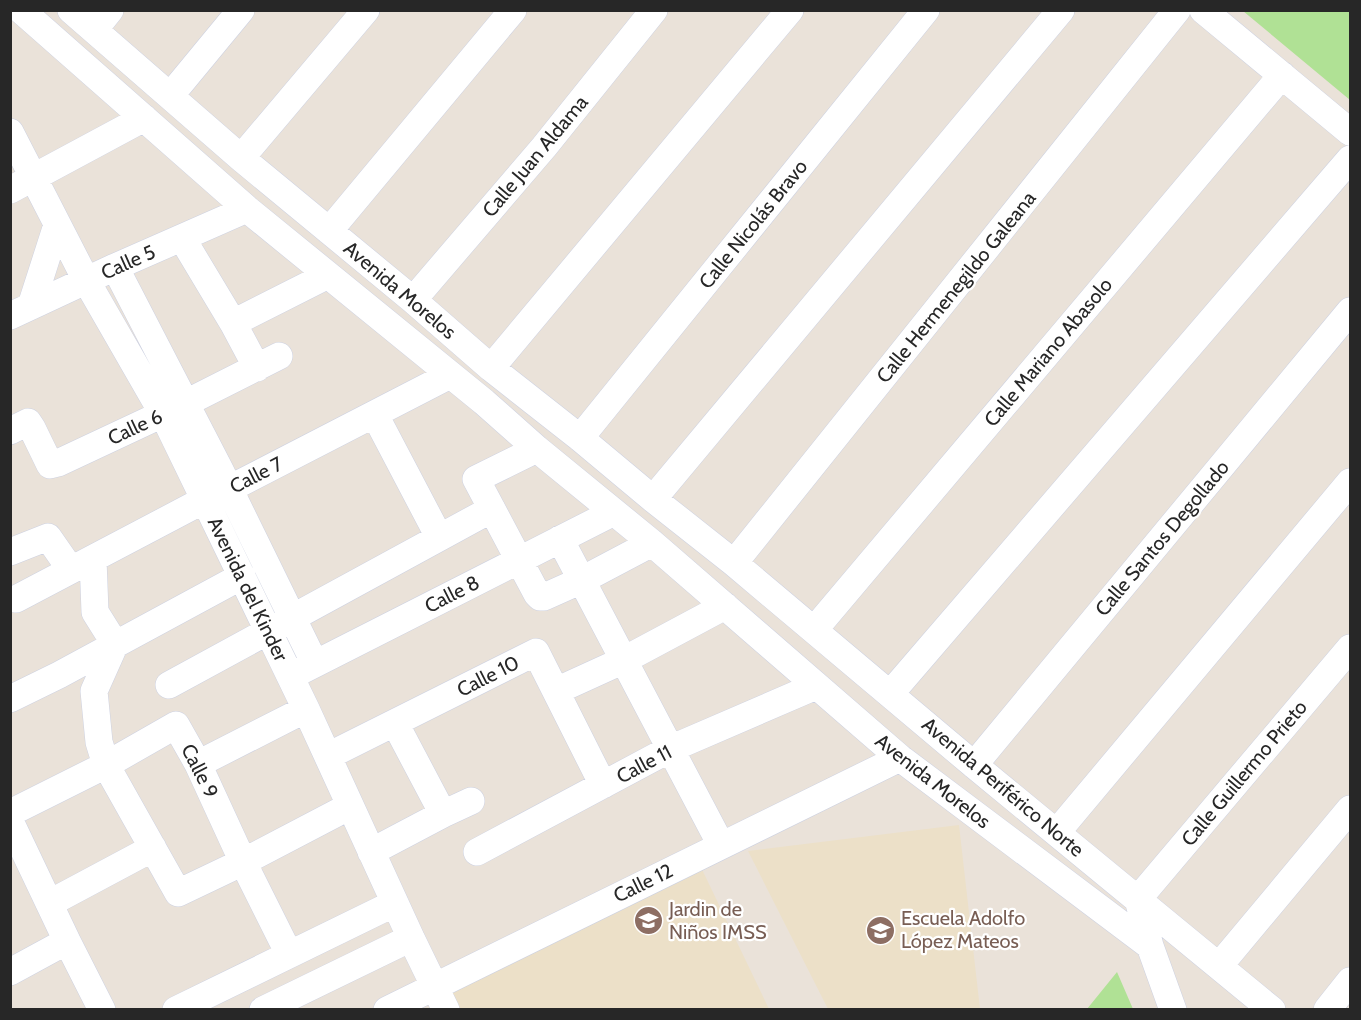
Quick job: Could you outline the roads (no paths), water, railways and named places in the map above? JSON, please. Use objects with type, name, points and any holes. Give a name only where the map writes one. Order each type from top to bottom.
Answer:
[{"type":"street","name":"Avenida Morelos","points":[[21,10],[247,209],[484,402],[652,543],[900,758],[1150,946]]},
{"type":"street","name":"Avenida Morelos","points":[[70,10],[102,20],[170,96],[242,158],[491,368],[734,563]]},
{"type":"street","points":[[170,96],[241,10]]},
{"type":"street","points":[[242,158],[366,10]]},
{"type":"street","points":[[329,231],[513,10]]},
{"type":"street","name":"Calle Juan Aldama","points":[[413,300],[544,147],[654,10]]},
{"type":"street","points":[[491,368],[790,10]]},
{"type":"street","name":"Calle Nicolás Bravo","points":[[580,438],[926,10]]},
{"type":"street","points":[[653,499],[1061,10]]},
{"type":"street","name":"Calle Hermenegildo Galeana","points":[[734,563],[1178,10]]},
{"type":"street","points":[[1203,10],[1350,132]]},
{"type":"street","name":"Calle Mariano Abasolo","points":[[814,630],[1282,75]]},
{"type":"street","points":[[10,190],[144,118]]},
{"type":"street","name":"Avenida del Kinder","points":[[10,132],[86,280],[174,409],[204,500],[306,709],[446,1010]]},
{"type":"street","points":[[890,694],[1350,159]]},
{"type":"street","name":"Calle 5","points":[[21,311],[247,209]]},
{"type":"street","points":[[21,311],[57,225]]},
{"type":"street","points":[[182,238],[233,323],[327,276]]},
{"type":"street","points":[[115,267],[174,409],[229,489],[315,664]]},
{"type":"street","name":"Calle Santos Degollado","points":[[974,765],[1350,311]]},
{"type":"street","name":"Calle 6","points":[[10,431],[28,423],[50,465],[58,463],[268,362],[233,323]]},
{"type":"street","name":"Calle 7","points":[[16,599],[450,375]]},
{"type":"street","points":[[375,415],[439,537]]},
{"type":"street","points":[[537,448],[476,479],[540,597],[582,580],[652,543]]},
{"type":"street","points":[[1057,832],[1350,482]]},
{"type":"street","points":[[169,685],[492,509]]},
{"type":"street","name":"Calle 8","points":[[290,676],[614,512]]},
{"type":"street","points":[[10,552],[48,537],[82,565],[95,612],[115,644]]},
{"type":"street","points":[[560,539],[721,845]]},
{"type":"street","name":"Avenida Periférico Norte","points":[[734,563],[974,765],[1272,1010]]},
{"type":"street","points":[[10,699],[242,576]]},
{"type":"street","points":[[603,785],[556,691],[624,660],[725,606]]},
{"type":"street","points":[[115,644],[94,691],[99,741],[106,765],[178,893],[350,806]]},
{"type":"street","name":"Calle Guillermo Prieto","points":[[1138,899],[1350,648]]},
{"type":"street","name":"Calle 10","points":[[328,756],[536,652],[556,691]]},
{"type":"street","name":"Calle 11","points":[[477,852],[670,749],[816,686]]},
{"type":"street","points":[[198,764],[306,709]]},
{"type":"street","points":[[395,723],[443,814]]},
{"type":"street","name":"Calle 9","points":[[10,813],[106,765],[176,725],[198,764],[289,954]]},
{"type":"street","name":"Calle 12","points":[[387,1010],[900,758]]},
{"type":"street","points":[[371,852],[471,801]]},
{"type":"street","points":[[1219,966],[1350,808]]},
{"type":"street","points":[[10,821],[20,866],[50,903],[102,1010]]},
{"type":"street","points":[[50,903],[153,848]]},
{"type":"street","points":[[1138,899],[1150,946],[1173,1010]]},
{"type":"street","points":[[176,1010],[395,903]]},
{"type":"street","points":[[263,1010],[411,938]]},
{"type":"street","points":[[10,972],[68,941]]},
{"type":"street","points":[[1327,1010],[1350,981]]},
{"type":"place","name":"Jardin de Niños IMSS","points":[[648,920]]},
{"type":"place","name":"Escuela Adolfo López Mateos","points":[[880,930]]}]
